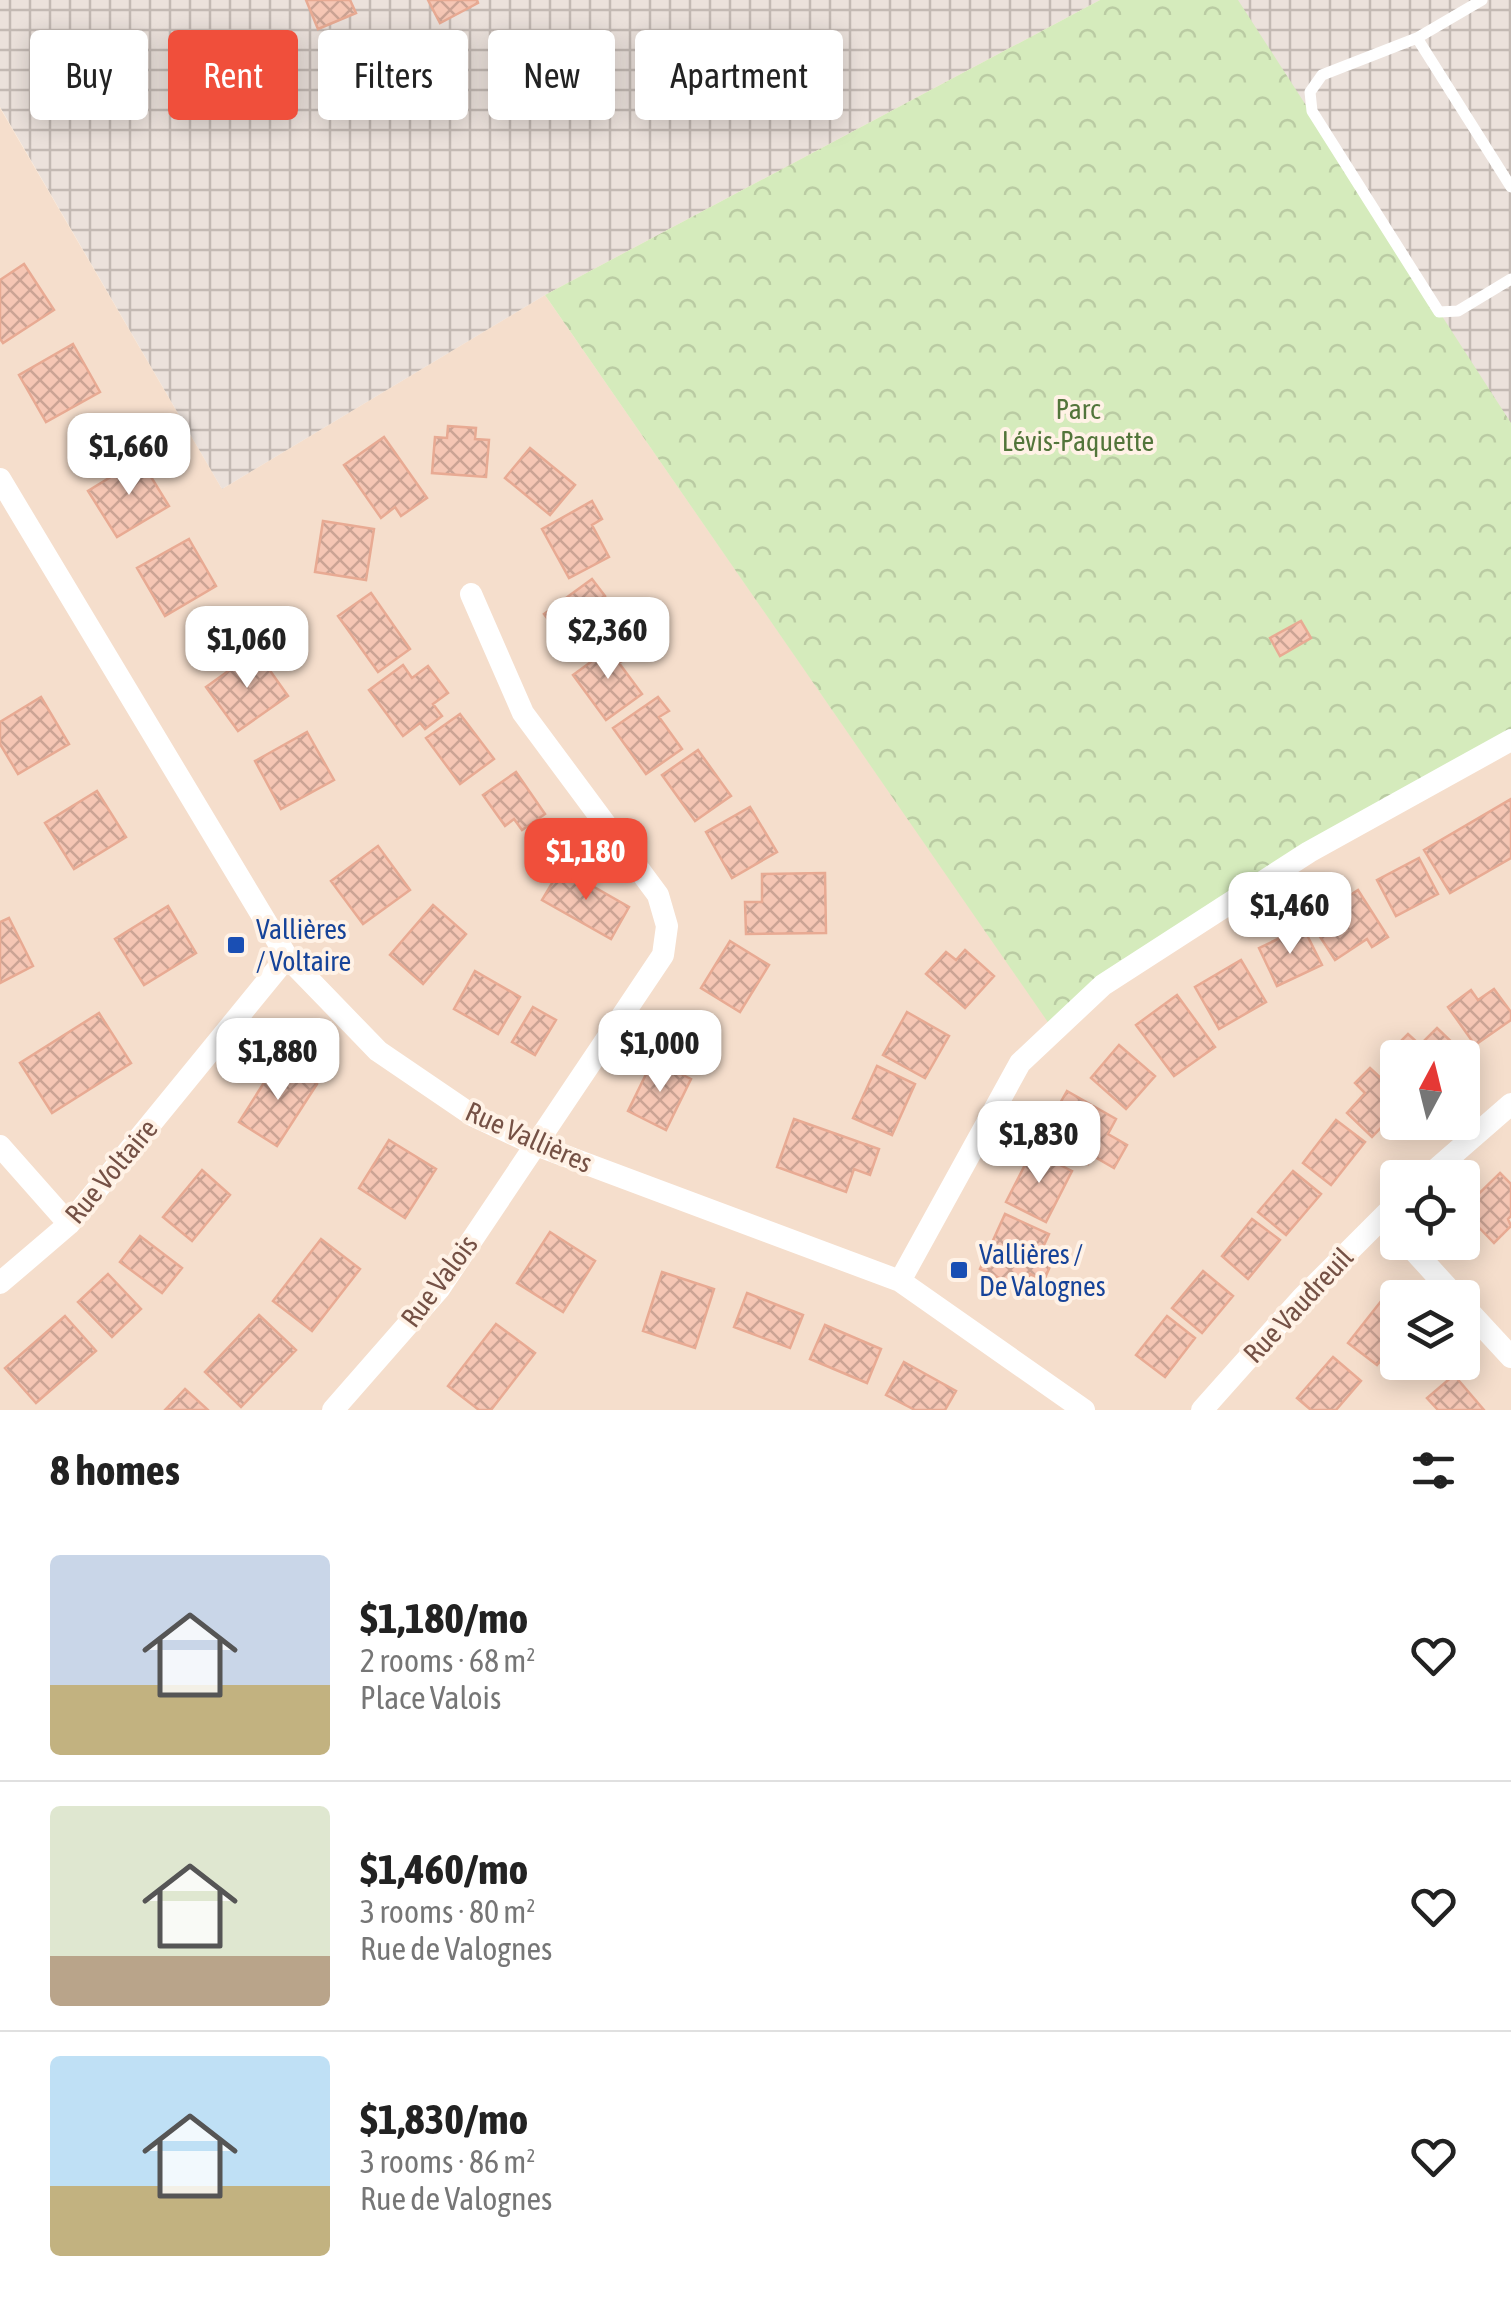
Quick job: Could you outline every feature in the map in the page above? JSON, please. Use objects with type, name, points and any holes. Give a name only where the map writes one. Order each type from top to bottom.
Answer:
[{"type":"street","name":"Rue Vallières","points":[[0,479],[287,956],[378,1051],[472,1115],[536,1145],[900,1281],[1084,1410]]},
{"type":"street","name":"Rue Valois","points":[[333,1410],[439,1289],[663,954],[667,926],[658,895],[523,713],[471,594]]},
{"type":"street","points":[[900,1281],[1020,1063],[1103,986],[1309,852],[1511,740]]},
{"type":"street","name":"Rue Voltaire","points":[[0,1283],[68,1224],[287,956]]},
{"type":"street","points":[[1447,1160],[1511,1104]]},
{"type":"street","points":[[0,1146],[68,1224]]},
{"type":"street","name":"Rue Vaudreuil","points":[[1202,1410],[1380,1229]]},
{"type":"street","points":[[1422,1260],[1441,1280]]},
{"type":"street","points":[[1480,1323],[1511,1356]]},
{"type":"lane","points":[[1482,0],[1417,38],[1322,75],[1310,92],[1312,111],[1439,312],[1458,311],[1511,279]]},
{"type":"lane","points":[[1417,38],[1511,187]]},
{"type":"shaded area","points":[[0,0],[1100,0],[545,295],[222,489],[0,107]]},
{"type":"shaded area","points":[[1236,0],[1511,0],[1511,441]]},
{"type":"shaded area","points":[[0,108],[222,489],[545,295],[1054,1030],[1103,985],[1511,743],[1511,1410],[0,1410]]},
{"type":"green space","name":"Parc Lévis-Paquette","points":[[1100,0],[1238,0],[1511,423],[1511,743],[1103,985],[1054,1031],[545,295]]},
{"type":"building","points":[[306,0],[350,0],[356,13],[318,29]]},
{"type":"building","points":[[428,0],[477,0],[478,3],[440,23]]},
{"type":"building","points":[[24,264],[54,310],[3,343],[0,280]]},
{"type":"building","points":[[73,344],[100,392],[46,422],[19,375]]},
{"type":"building","points":[[448,426],[476,428],[475,439],[489,440],[486,477],[432,473],[435,437],[447,438]]},
{"type":"building","points":[[384,437],[427,498],[401,516],[395,507],[381,518],[344,465]]},
{"type":"building","points":[[530,448],[575,485],[550,515],[505,478]]},
{"type":"building","points":[[140,459],[169,506],[117,537],[88,491]]},
{"type":"building","points":[[592,501],[602,519],[592,525],[609,557],[569,578],[542,529]]},
{"type":"building","points":[[323,521],[374,529],[366,580],[315,572]]},
{"type":"building","points":[[189,539],[216,586],[165,616],[137,568]]},
{"type":"building","points":[[592,579],[605,596],[597,602],[618,630],[578,659],[544,614]]},
{"type":"building","points":[[371,593],[410,649],[378,672],[338,616]]},
{"type":"building","points":[[1301,621],[1311,638],[1280,656],[1270,638]]},
{"type":"building","points":[[618,642],[628,657],[619,663],[642,694],[606,720],[573,675]]},
{"type":"building","points":[[256,651],[288,696],[238,731],[206,687]]},
{"type":"building","points":[[403,665],[412,678],[428,666],[448,693],[433,704],[442,716],[425,729],[420,723],[403,736],[369,690]]},
{"type":"building","points":[[41,697],[69,744],[18,774],[0,744],[0,722]]},
{"type":"building","points":[[658,697],[669,711],[659,717],[682,749],[646,774],[613,728]]},
{"type":"building","points":[[460,714],[494,759],[460,784],[426,738]]},
{"type":"building","points":[[307,732],[334,780],[281,809],[255,761]]},
{"type":"building","points":[[698,750],[731,796],[695,821],[662,775]]},
{"type":"building","points":[[516,772],[545,814],[522,830],[514,819],[505,826],[483,795]]},
{"type":"building","points":[[97,791],[126,837],[74,869],[45,823]]},
{"type":"building","points":[[1511,799],[1511,858],[1450,893],[1424,850]]},
{"type":"building","points":[[750,807],[777,852],[732,878],[706,832]]},
{"type":"building","points":[[378,846],[410,890],[363,924],[331,881]]},
{"type":"building","points":[[1419,858],[1438,894],[1396,916],[1377,880]]},
{"type":"building","points":[[561,868],[629,907],[611,939],[542,900]]},
{"type":"building","points":[[825,873],[826,933],[746,934],[745,902],[762,902],[762,874]]},
{"type":"building","points":[[1358,890],[1388,937],[1372,947],[1367,939],[1335,960],[1310,921]]},
{"type":"building","points":[[433,905],[466,934],[423,984],[390,955]]},
{"type":"building","points":[[168,906],[196,953],[144,985],[115,939]]},
{"type":"building","points":[[9,918],[33,966],[0,983],[0,922]]},
{"type":"building","points":[[1303,927],[1322,965],[1277,986],[1259,948]]},
{"type":"building","points":[[730,941],[769,965],[740,1012],[701,988]]},
{"type":"building","points":[[965,950],[994,976],[965,1008],[926,974],[946,952],[956,960]]},
{"type":"building","points":[[1241,960],[1266,1002],[1219,1029],[1195,987]]},
{"type":"building","points":[[475,971],[520,997],[498,1034],[454,1009]]},
{"type":"building","points":[[1494,989],[1511,1012],[1511,1020],[1480,1042],[1471,1040],[1448,1007],[1471,990],[1478,1000]]},
{"type":"building","points":[[1177,995],[1215,1047],[1174,1076],[1136,1025]]},
{"type":"building","points":[[533,1007],[556,1020],[535,1055],[512,1042]]},
{"type":"building","points":[[907,1012],[949,1036],[925,1078],[883,1055]]},
{"type":"building","points":[[99,1013],[131,1063],[52,1113],[20,1063]]},
{"type":"building","points":[[682,1015],[717,1032],[701,1065],[666,1048]]},
{"type":"building","points":[[1437,1028],[1450,1040],[1425,1040]]},
{"type":"building","points":[[1119,1045],[1155,1076],[1126,1109],[1091,1078]]},
{"type":"building","points":[[279,1059],[317,1084],[277,1146],[239,1122]]},
{"type":"building","points":[[653,1060],[691,1079],[666,1130],[628,1111]]},
{"type":"building","points":[[877,1066],[915,1084],[892,1135],[853,1118]]},
{"type":"building","points":[[1370,1068],[1380,1077],[1380,1129],[1372,1137],[1347,1113],[1365,1093],[1355,1083]]},
{"type":"building","points":[[1067,1091],[1116,1119],[1108,1134],[1127,1145],[1114,1168],[1093,1156],[1088,1164],[1041,1137]]},
{"type":"building","points":[[794,1119],[879,1149],[870,1175],[854,1169],[846,1192],[777,1167]]},
{"type":"building","points":[[1336,1120],[1365,1142],[1331,1185],[1303,1163]]},
{"type":"building","points":[[389,1140],[436,1169],[405,1218],[359,1188]]},
{"type":"building","points":[[1032,1151],[1072,1171],[1046,1222],[1006,1202]]},
{"type":"building","points":[[202,1170],[230,1195],[192,1241],[163,1217]]},
{"type":"building","points":[[1293,1171],[1321,1194],[1286,1235],[1258,1212]]},
{"type":"building","points":[[1500,1173],[1511,1184],[1511,1226],[1494,1243],[1480,1229],[1480,1192]]},
{"type":"building","points":[[1005,1214],[1049,1234],[1039,1256],[1052,1262],[1044,1280],[1030,1274],[1023,1289],[980,1269]]},
{"type":"building","points":[[1252,1219],[1280,1240],[1248,1279],[1222,1256]]},
{"type":"building","points":[[550,1232],[595,1261],[563,1312],[517,1283]]},
{"type":"building","points":[[140,1236],[182,1268],[162,1293],[120,1262]]},
{"type":"building","points":[[321,1239],[360,1269],[312,1331],[273,1301]]},
{"type":"building","points":[[1203,1271],[1233,1296],[1202,1333],[1172,1308]]},
{"type":"building","points":[[662,1272],[714,1289],[695,1348],[643,1331]]},
{"type":"building","points":[[108,1274],[141,1309],[112,1337],[78,1302]]},
{"type":"building","points":[[747,1293],[803,1315],[790,1348],[734,1327]]},
{"type":"building","points":[[1380,1303],[1380,1361],[1377,1365],[1348,1343]]},
{"type":"building","points":[[259,1315],[296,1350],[241,1407],[205,1372]]},
{"type":"building","points":[[65,1316],[96,1351],[36,1403],[5,1368]]},
{"type":"building","points":[[1167,1316],[1195,1338],[1165,1377],[1136,1355]]},
{"type":"building","points":[[496,1324],[535,1353],[491,1410],[479,1410],[448,1386]]},
{"type":"building","points":[[825,1325],[881,1349],[867,1383],[810,1359]]},
{"type":"building","points":[[1333,1357],[1361,1381],[1336,1410],[1311,1410],[1297,1398]]},
{"type":"building","points":[[904,1362],[956,1391],[945,1410],[915,1410],[886,1395]]},
{"type":"building","points":[[1448,1380],[1458,1380],[1484,1410],[1438,1410],[1427,1398]]},
{"type":"building","points":[[185,1389],[208,1410],[165,1410]]},
{"type":"place","name":"Vallières / Voltaire","points":[[236,945]]},
{"type":"place","name":"Vallières / De Valognes","points":[[959,1270]]}]
